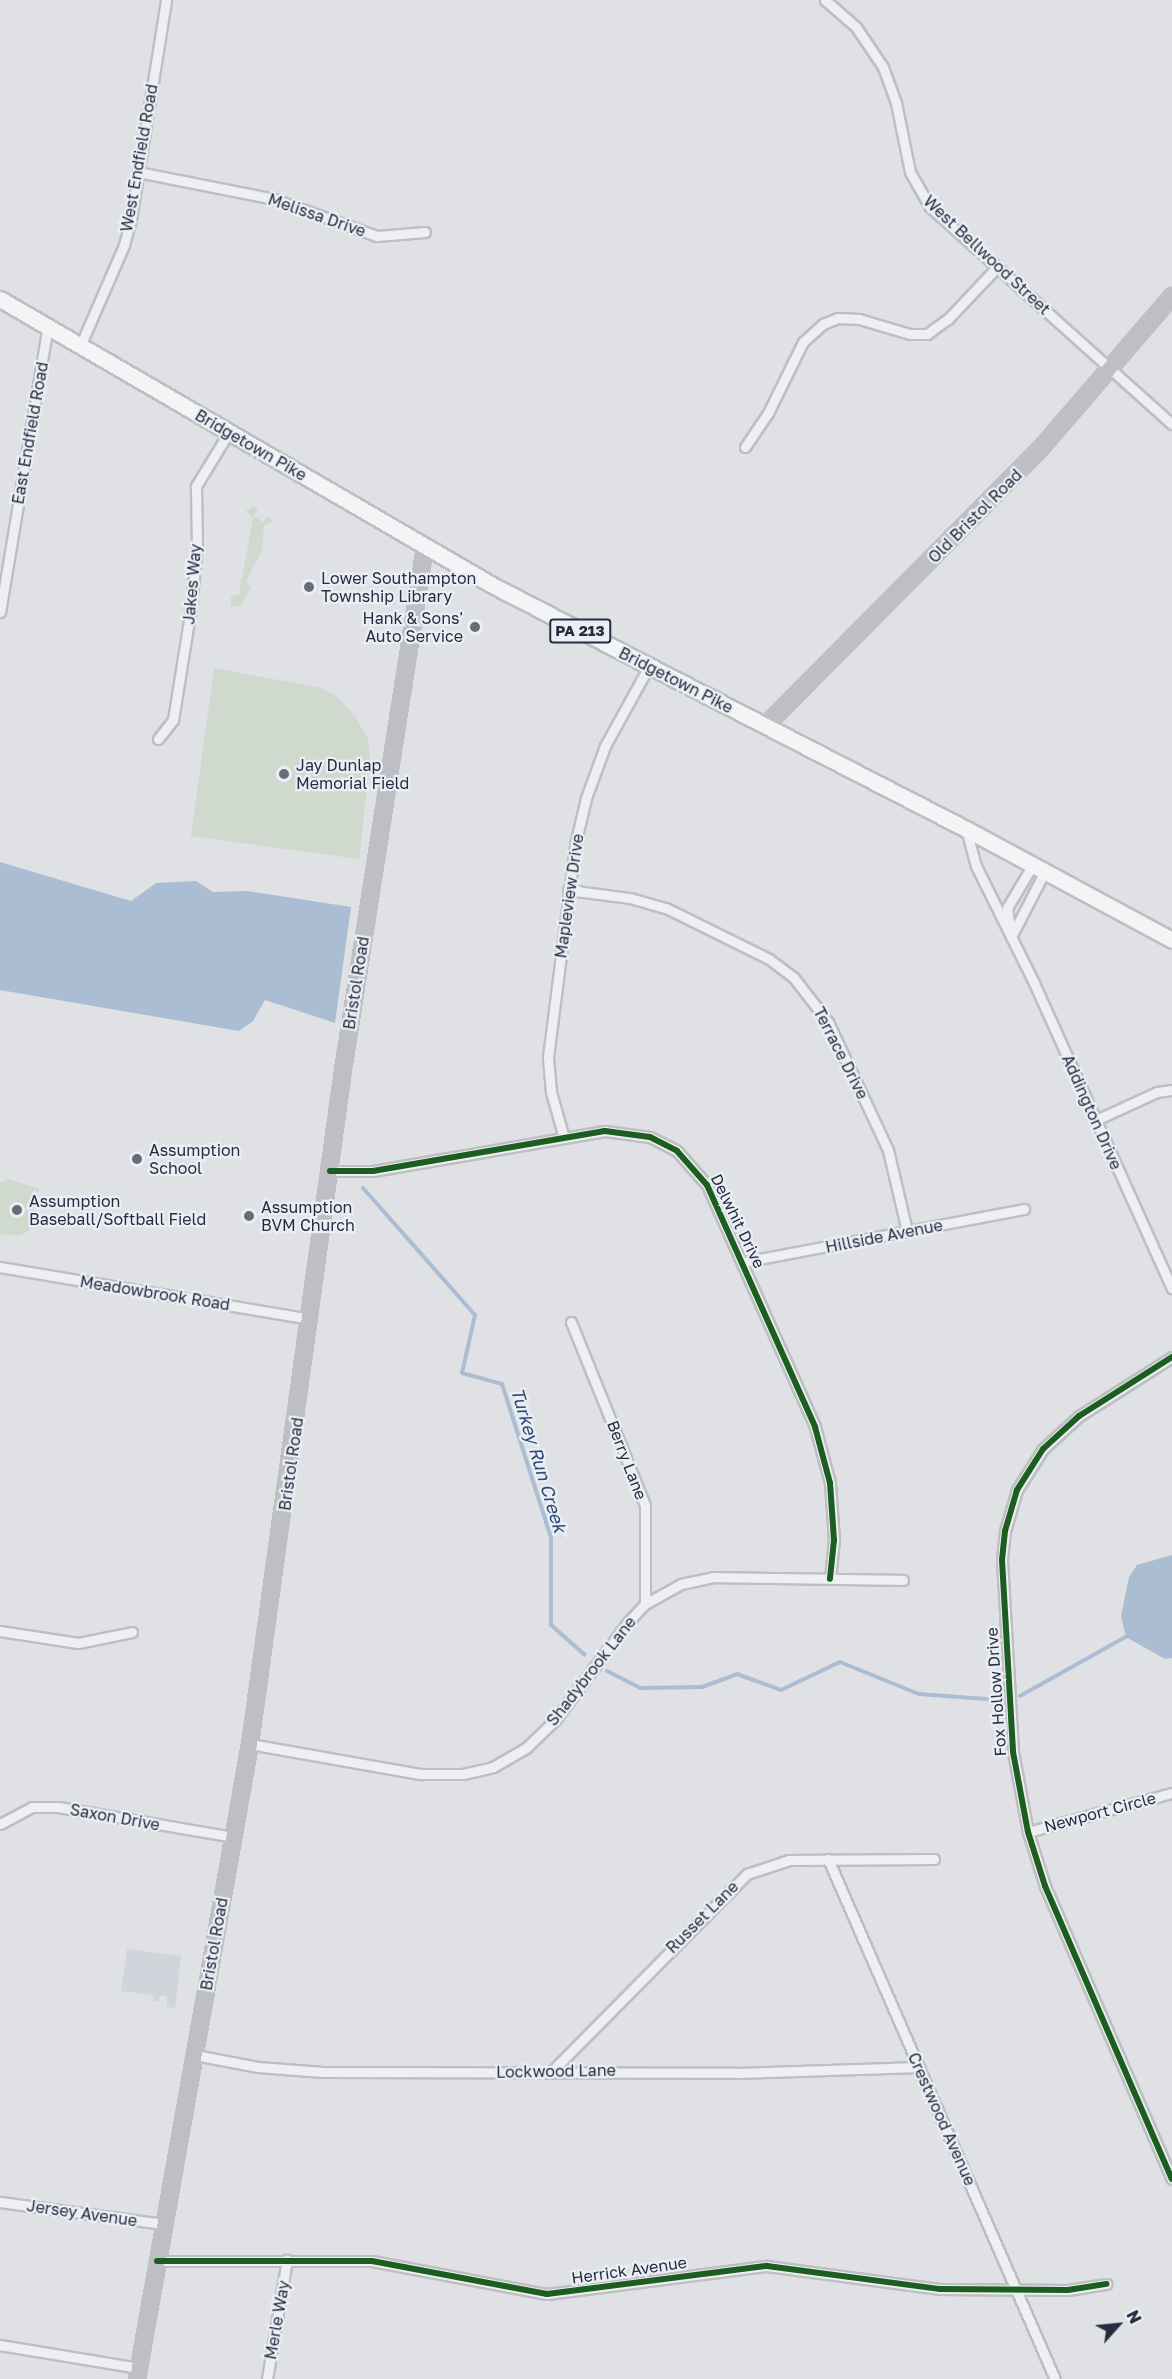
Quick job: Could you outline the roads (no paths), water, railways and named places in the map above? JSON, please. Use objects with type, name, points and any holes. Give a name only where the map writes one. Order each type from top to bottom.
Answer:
[{"type":"main road","name":"Old Bristol Road","points":[[766,725],[980,512],[1112,369],[1172,296]]},
{"type":"main road","name":"Bridgetown Pike","points":[[0,298],[425,547],[649,666],[966,829],[1172,940]]},
{"type":"main road","name":"Bristol Road","points":[[138,2373],[250,1744],[406,650],[425,547]]},
{"type":"street","name":"West Endfield Road","points":[[81,344],[124,245],[166,0]]},
{"type":"street","name":"West Bellwood Street","points":[[825,0],[856,27],[883,67],[896,103],[910,172],[922,197],[1172,424]]},
{"type":"street","name":"Melissa Drive","points":[[138,172],[274,199],[377,236],[425,232]]},
{"type":"street","points":[[745,447],[768,413],[803,342],[823,324],[838,318],[859,319],[910,334],[927,334],[948,319],[997,267]]},
{"type":"street","name":"East Endfield Road","points":[[0,612],[48,326]]},
{"type":"street","name":"Jakes Way","points":[[158,739],[173,720],[191,607],[197,546],[196,486],[229,432]]},
{"type":"street","name":"Mapleview Drive","points":[[564,1137],[551,1092],[548,1056],[568,890],[586,798],[610,736],[649,666]]},
{"type":"street","name":"Addington Drive","points":[[966,829],[976,866],[1096,1120],[1172,1288]]},
{"type":"street","points":[[1011,937],[1038,869]]},
{"type":"street","name":"Addington Drive","points":[[1011,937],[1007,908],[1038,869]]},
{"type":"street","name":"Terrace Drive","points":[[568,890],[630,898],[666,908],[769,959],[794,978],[828,1022],[888,1150],[907,1231]]},
{"type":"street","points":[[1096,1120],[1157,1092],[1172,1090]]},
{"type":"street","name":"Delwhit Drive","points":[[330,1171],[373,1171],[564,1137],[628,1132],[650,1137],[677,1151],[707,1185],[815,1427],[826,1464],[834,1521],[830,1579]]},
{"type":"street","name":"Hillside Avenue","points":[[743,1262],[1024,1209]]},
{"type":"street","name":"Meadowbrook Road","points":[[0,1267],[311,1318]]},
{"type":"street","name":"Berry Lane","points":[[571,1322],[645,1505],[645,1604]]},
{"type":"street","name":"Fox Hollow Drive","points":[[1172,1357],[1079,1416],[1051,1440],[1029,1468],[1009,1513],[1003,1545],[1003,1589],[1013,1752],[1028,1832],[1045,1886],[1172,2179]]},
{"type":"street","name":"Shadybrook Lane","points":[[250,1744],[421,1774],[463,1774],[493,1767],[527,1747],[555,1720],[645,1604],[681,1584],[713,1577],[903,1580]]},
{"type":"street","points":[[0,1631],[78,1643],[132,1632]]},
{"type":"street","name":"Newport Circle","points":[[1028,1832],[1172,1793]]},
{"type":"street","name":"Saxon Drive","points":[[0,1824],[32,1807],[58,1807],[234,1837]]},
{"type":"street","name":"Russet Lane","points":[[551,2072],[735,1882],[774,1862],[828,1859],[934,1859]]},
{"type":"street","name":"Crestwood Avenue","points":[[828,1859],[1055,2379]]},
{"type":"street","name":"Lockwood Lane","points":[[195,2055],[291,2071],[737,2073],[919,2067]]},
{"type":"street","name":"Jersey Avenue","points":[[0,2202],[163,2224]]},
{"type":"street","name":"Merle Way","points":[[267,2379],[287,2260]]},
{"type":"street","name":"Herrick Avenue","points":[[157,2261],[390,2262],[547,2294],[767,2266],[900,2287],[1068,2290],[1107,2284]]},
{"type":"street","points":[[0,2345],[138,2373]]},
{"type":"water","points":[[0,862],[131,901],[156,883],[196,881],[213,892],[247,891],[351,907],[335,1023],[265,1000],[253,1021],[239,1031],[0,990]]},
{"type":"water","points":[[1172,1555],[1172,1658],[1165,1659],[1126,1637],[1121,1616],[1129,1577],[1137,1565]]},
{"type":"waterway","name":"Turkey Run Creek","points":[[363,1188],[475,1315],[462,1373],[502,1384],[551,1538],[551,1625],[585,1655]]},
{"type":"waterway","name":"Turkey Run Creek","points":[[1020,1696],[1129,1635]]},
{"type":"waterway","name":"Turkey Run Creek","points":[[607,1671],[640,1688],[702,1687],[737,1674],[781,1690],[840,1662],[919,1694],[1000,1700]]},
{"type":"place","name":"Lower Southampton Township Library","points":[[309,587]]},
{"type":"place","name":"Hank & Sons' Auto Service","points":[[475,627]]},
{"type":"place","name":"Jay Dunlap Memorial Field","points":[[284,774]]},
{"type":"place","name":"Assumption School","points":[[137,1159]]},
{"type":"place","name":"Assumption Baseball/Softball Field","points":[[17,1210]]},
{"type":"place","name":"Assumption BVM Church","points":[[249,1216]]}]
